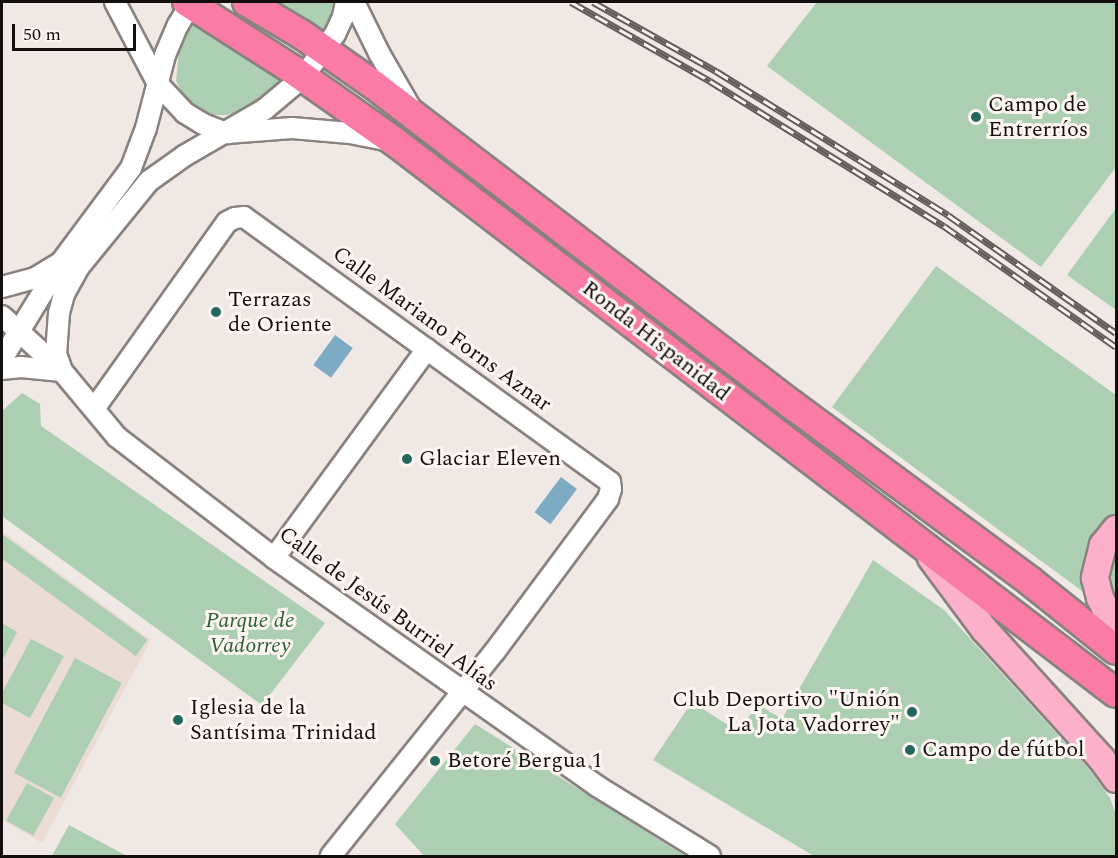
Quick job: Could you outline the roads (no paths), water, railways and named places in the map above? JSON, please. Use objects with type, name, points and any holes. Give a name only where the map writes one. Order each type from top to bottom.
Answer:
[{"type":"highway","name":"Ronda Hispanidad","points":[[190,2],[395,142],[1116,693]]},
{"type":"highway","name":"Ronda Hispanidad","points":[[247,2],[325,51],[415,117],[791,404],[1030,581],[1116,650]]},
{"type":"main road","points":[[1116,529],[1103,545],[1097,559],[1095,578],[1100,598],[1116,629]]},
{"type":"main road","points":[[918,540],[984,628],[1101,758],[1116,779]]},
{"type":"street","points":[[115,2],[158,84],[185,113],[203,124],[227,133],[292,128],[350,133],[395,142]]},
{"type":"street","points":[[2,359],[62,261],[131,168],[142,143],[165,55],[190,2]]},
{"type":"street","points":[[2,369],[21,367],[62,372],[56,354],[59,313],[64,294],[79,267],[154,177],[171,164],[265,109],[303,77],[325,51],[343,17],[346,2]]},
{"type":"street","points":[[354,2],[378,53],[415,117]]},
{"type":"street","name":"Calle Mariano Forns Aznar","points":[[94,409],[227,222],[244,217],[609,482],[611,489],[608,499],[462,692]]},
{"type":"street","points":[[2,287],[42,274],[62,261]]},
{"type":"street","name":"Calle de Jesús Burriel Alías","points":[[2,316],[62,372],[117,437],[274,558],[597,786],[710,856]]},
{"type":"street","points":[[274,558],[427,349]]},
{"type":"street","points":[[331,856],[462,692]]},
{"type":"water","points":[[335,335],[353,348],[331,378],[313,365]]},
{"type":"water","points":[[561,477],[577,489],[550,524],[535,512]]},
{"type":"railway","points":[[571,2],[710,81],[944,226],[1116,347]]},
{"type":"railway","points":[[593,2],[716,71],[948,215],[1116,333]]},
{"type":"place","name":"Campo de Entrerríos","points":[[976,117]]},
{"type":"place","name":"Terrazas de Oriente","points":[[216,312]]},
{"type":"place","name":"Glaciar Eleven","points":[[407,459]]},
{"type":"place","name":"Club Deportivo \"Unión La Jota Vadorrey\"","points":[[912,712]]},
{"type":"place","name":"Iglesia de la Santísima Trinidad","points":[[178,720]]},
{"type":"place","name":"Campo de fútbol","points":[[910,750]]},
{"type":"place","name":"Betoré Bergua 1","points":[[435,761]]},
{"type":"park label","name":"Parque de Vadorrey","points":[[250,632]]}]
